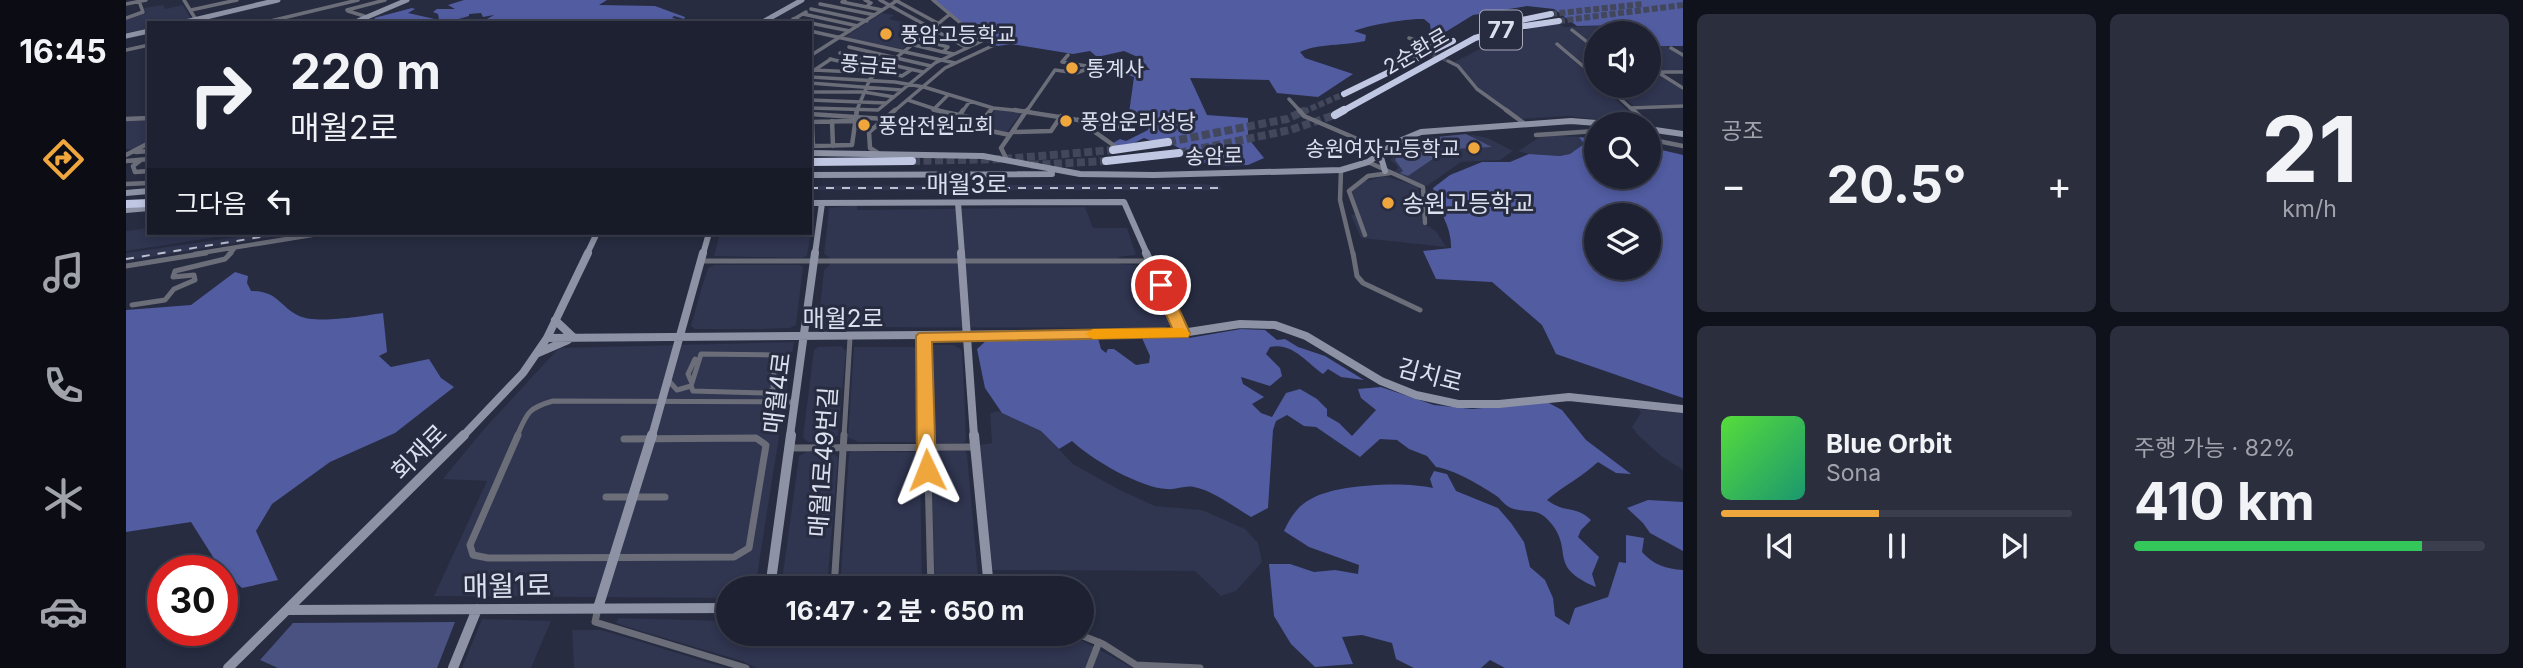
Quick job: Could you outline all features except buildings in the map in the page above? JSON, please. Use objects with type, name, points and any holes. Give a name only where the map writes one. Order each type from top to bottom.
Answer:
[{"type":"highway","name":"2순환로","points":[[1345,94],[1465,37],[1512,20],[1551,14]]},
{"type":"highway","name":"2순환로","points":[[1335,115],[1471,40],[1504,29],[1559,20]]},
{"type":"highway","points":[[1115,148],[1168,142]]},
{"type":"highway","points":[[1106,161],[1179,153]]},
{"type":"highway","points":[[880,157],[911,163],[812,161],[880,157]]},
{"type":"highway","points":[[126,203],[147,201]]},
{"type":"street","points":[[126,4],[146,0]]},
{"type":"street","points":[[184,0],[198,21]]},
{"type":"street","points":[[191,10],[237,0]]},
{"type":"street","points":[[198,21],[284,0]]},
{"type":"street","points":[[334,0],[347,10],[365,16]]},
{"type":"street","points":[[270,21],[358,0]]},
{"type":"street","points":[[347,10],[385,0]]},
{"type":"street","points":[[356,21],[407,0]]},
{"type":"street","points":[[765,21],[802,0]]},
{"type":"street","points":[[790,21],[826,0]]},
{"type":"street","points":[[832,0],[882,10]]},
{"type":"street","points":[[865,0],[871,4],[866,7]]},
{"type":"street","points":[[880,0],[976,53]]},
{"type":"street","points":[[812,54],[896,0],[976,44]]},
{"type":"street","points":[[812,108],[878,110],[931,66],[982,41],[933,0]]},
{"type":"street","points":[[126,18],[143,12],[139,1]]},
{"type":"street","points":[[198,21],[273,1]]},
{"type":"street","points":[[820,4],[875,15]]},
{"type":"street","points":[[811,9],[867,21]]},
{"type":"street","points":[[803,14],[858,26]]},
{"type":"street","points":[[812,146],[852,145],[855,115],[870,79],[922,40],[950,14]]},
{"type":"street","points":[[793,19],[802,21]]},
{"type":"street","points":[[812,23],[850,32]]},
{"type":"street","points":[[812,30],[954,63]]},
{"type":"street","points":[[1572,30],[1584,40]]},
{"type":"street","points":[[126,36],[147,31]]},
{"type":"street","points":[[1409,38],[1432,46],[1413,49],[1418,50]]},
{"type":"street","points":[[922,40],[948,47],[943,51]]},
{"type":"street","points":[[812,72],[858,41]]},
{"type":"street","points":[[1557,44],[1584,66]]},
{"type":"street","points":[[126,50],[147,45]]},
{"type":"street","points":[[880,157],[870,148],[869,132],[954,63],[994,45]]},
{"type":"street","points":[[914,46],[954,54]]},
{"type":"street","points":[[849,47],[931,66]]},
{"type":"street","points":[[1671,48],[1683,55]]},
{"type":"street","points":[[839,53],[923,72]]},
{"type":"street","points":[[983,156],[1000,148],[1055,70],[1076,73],[1093,68],[1062,62],[1068,55]]},
{"type":"street","points":[[830,60],[902,76],[911,70]]},
{"type":"street","points":[[1448,61],[1458,66],[1477,89],[1525,124]]},
{"type":"street","points":[[812,73],[855,72],[862,67]]},
{"type":"street","points":[[1661,72],[1683,72]]},
{"type":"street","name":"풍금로","points":[[812,73],[909,84],[993,108],[1127,127],[1131,122]]},
{"type":"street","points":[[1661,74],[1683,88]]},
{"type":"street","points":[[812,83],[901,90]]},
{"type":"street","points":[[812,92],[863,92],[894,97]]},
{"type":"street","points":[[933,110],[948,94]]},
{"type":"street","points":[[1619,98],[1634,112]]},
{"type":"street","points":[[1289,99],[1304,116],[1382,152],[1381,163],[1388,172]]},
{"type":"street","points":[[812,100],[886,103]]},
{"type":"street","points":[[908,100],[933,110],[983,120]]},
{"type":"street","points":[[959,116],[970,101]]},
{"type":"street","points":[[1630,108],[1683,106]]},
{"type":"street","points":[[993,108],[976,128],[1011,134],[1051,131],[1061,116]]},
{"type":"street","points":[[812,114],[885,119]]},
{"type":"street","points":[[126,119],[147,118]]},
{"type":"street","points":[[1076,118],[1115,148]]},
{"type":"street","points":[[832,121],[833,145]]},
{"type":"street","points":[[812,122],[854,121]]},
{"type":"street","name":"송암로","points":[[812,161],[859,153],[880,157],[983,156],[1006,158],[1080,174],[1154,175],[1341,170],[1368,162],[1406,137],[1421,132],[1584,122]]},
{"type":"street","points":[[1661,129],[1683,134]]},
{"type":"street","points":[[1536,135],[1584,131]]},
{"type":"street","points":[[1661,133],[1666,136],[1668,143]]},
{"type":"street","points":[[1661,142],[1683,146]]},
{"type":"street","points":[[132,152],[147,144]]},
{"type":"street","points":[[859,153],[870,148]]},
{"type":"street","points":[[1000,148],[1006,158]]},
{"type":"street","points":[[126,153],[147,151]]},
{"type":"street","points":[[126,161],[147,159]]},
{"type":"street","points":[[141,160],[133,166],[135,172],[147,171]]},
{"type":"street","points":[[1368,162],[1423,187],[1425,223]]},
{"type":"street","points":[[1341,170],[1340,200],[1350,235],[1357,276],[1363,283],[1420,310]]},
{"type":"street","points":[[1365,235],[1349,191],[1368,176],[1388,172]]},
{"type":"street","points":[[812,175],[1080,174]]},
{"type":"street","points":[[126,184],[147,183]]},
{"type":"street","points":[[126,193],[147,191]]},
{"type":"street","name":"매월3로","points":[[812,203],[1124,202],[1150,261]]},
{"type":"street","name":"매월4로","points":[[772,576],[822,203]]},
{"type":"street","points":[[958,203],[966,335],[988,576]]},
{"type":"street","points":[[126,210],[147,208]]},
{"type":"street","points":[[126,266],[311,235]]},
{"type":"street","name":"회재로","points":[[228,668],[426,475],[508,390],[547,338],[596,235]]},
{"type":"street","points":[[708,235],[662,402],[597,608],[595,622],[746,668]]},
{"type":"street","points":[[132,305],[163,301],[174,289],[195,280],[194,275],[173,277],[177,269],[225,259],[236,247]]},
{"type":"street","points":[[225,259],[226,267]]},
{"type":"street","points":[[701,261],[1150,261],[1182,333]]},
{"type":"street","points":[[538,353],[574,338],[555,320]]},
{"type":"street","name":"김치로","points":[[1182,333],[1252,324],[1286,328],[1306,336],[1381,382],[1416,395],[1458,404],[1499,404],[1569,397],[1683,409]]},
{"type":"street","name":"매월2로","points":[[547,338],[850,338],[1182,333]]},
{"type":"street","points":[[924,336],[931,576]]},
{"type":"street","name":"매월1로49번길","points":[[835,576],[850,338]]},
{"type":"street","points":[[668,380],[677,390],[691,384],[701,354],[774,354],[777,359],[773,389],[767,393],[697,392],[691,384],[688,374],[695,359]]},
{"type":"street","points":[[766,402],[767,393]]},
{"type":"street","points":[[624,439],[756,439],[766,445],[749,548],[734,557],[477,557],[470,551],[470,545],[527,414],[534,406],[554,401],[795,402]]},
{"type":"street","points":[[790,448],[975,447]]},
{"type":"street","points":[[606,497],[665,497]]},
{"type":"street","name":"매월1로","points":[[287,610],[716,608]]},
{"type":"street","points":[[453,668],[477,610]]},
{"type":"street","points":[[1094,640],[1142,667],[1168,665],[1200,668]]},
{"type":"street","points":[[1089,668],[1099,642]]},
{"type":"shaded area","points":[[464,0],[607,0],[599,5],[655,6],[685,17],[674,16],[672,18],[683,20],[676,21],[574,21],[487,19],[494,15],[483,17],[481,13],[469,14],[455,20],[481,19],[476,21],[378,21],[374,18],[412,8],[415,9],[408,13],[439,20],[438,14],[433,12],[437,9],[455,9],[448,5]]},
{"type":"shaded area","points":[[935,0],[1683,0],[1683,46],[1661,46],[1661,21],[1584,21],[1584,26],[1577,26],[1554,9],[1527,6],[1473,15],[1439,36],[1431,32],[1430,24],[1424,19],[1399,21],[1354,31],[1366,35],[1365,41],[1315,47],[1300,52],[1305,58],[1353,74],[1318,97],[1277,93],[1269,80],[1190,78],[1207,115],[1248,118],[1248,138],[1264,158],[1248,165],[1210,166],[1165,140],[1152,141],[1144,138],[1117,146],[1113,143],[1120,139],[1126,141],[1148,130],[1149,122],[1129,113],[1134,77],[1125,74],[1129,68],[1139,63],[1142,65],[1137,68],[1139,70],[1150,70],[1140,58],[1124,51],[1097,57],[1090,51],[1073,54],[1011,44],[998,46],[981,40]]},
{"type":"shaded area","points":[[163,5],[165,9],[183,5],[191,19],[147,21],[147,28],[126,33],[126,19],[146,13],[144,8]]},
{"type":"shaded area","name":"풍암고등학교","points":[[882,13],[894,15],[889,19],[920,26],[928,31],[902,49],[845,37]]},
{"type":"shaded area","points":[[1558,23],[1565,27],[1584,26],[1584,40],[1571,32],[1584,41],[1584,64],[1561,45],[1556,44],[1584,70],[1584,98],[1614,98],[1629,112],[1584,112],[1584,118],[1567,116],[1522,119],[1478,89],[1454,62],[1506,36]]},
{"type":"shaded area","points":[[1661,46],[1683,56],[1683,71],[1661,71]]},
{"type":"shaded area","points":[[1661,76],[1683,90],[1683,104],[1634,106],[1624,98],[1661,98]]},
{"type":"shaded area","points":[[995,110],[1021,113],[1007,132],[982,128]]},
{"type":"shaded area","points":[[147,119],[147,143],[134,149],[126,149],[126,120]]},
{"type":"shaded area","points":[[1466,134],[1492,147],[1451,149],[1426,138]]},
{"type":"shaded area","points":[[1473,135],[1488,138],[1513,151],[1500,160],[1461,162],[1427,186],[1394,173],[1398,167],[1390,160],[1402,147],[1432,138]]},
{"type":"shaded area","points":[[1543,135],[1579,137],[1584,144],[1570,154],[1560,156],[1518,151]]},
{"type":"shaded area","points":[[1412,144],[1440,154],[1408,176],[1400,173],[1403,171],[1395,160],[1399,153]]},
{"type":"shaded area","points":[[1584,144],[1584,189],[1661,189],[1661,150],[1683,155],[1683,398],[1556,354],[1542,325],[1492,282],[1436,279],[1423,251],[1451,248],[1447,225],[1433,188],[1450,175],[1482,162],[1510,162],[1529,154],[1570,154]]},
{"type":"shaded area","points":[[1384,176],[1418,186],[1423,223],[1436,231],[1446,247],[1361,238],[1351,215],[1359,215],[1352,192],[1362,182]]},
{"type":"shaded area","points":[[1190,184],[1219,185],[1222,190],[812,190],[812,186]]},
{"type":"shaded area","points":[[857,205],[857,210],[1085,207],[1093,228],[1127,228],[1136,255],[1118,257],[1120,264],[1144,269],[1169,325],[1164,328],[822,327],[818,324],[824,270],[829,266],[830,258],[824,254],[829,208]]},
{"type":"shaded area","points":[[147,228],[147,235],[229,235],[126,251],[126,231]]},
{"type":"shaded area","points":[[251,235],[283,235],[126,261],[126,253]]},
{"type":"shaded area","points":[[719,235],[810,235],[807,256],[802,258],[714,256]]},
{"type":"shaded area","points":[[714,265],[803,267],[796,325],[790,328],[695,329],[691,326],[701,290],[708,268]]},
{"type":"shaded area","points":[[235,272],[248,276],[247,283],[251,291],[273,296],[299,316],[340,319],[383,313],[387,352],[379,356],[391,367],[429,359],[441,378],[454,387],[395,433],[330,462],[272,504],[256,531],[278,580],[242,588],[238,584],[238,555],[212,555],[191,522],[126,532],[126,310],[191,305]]},
{"type":"shaded area","points":[[1241,329],[1265,330],[1277,340],[1285,339],[1298,347],[1325,356],[1364,380],[1341,377],[1328,369],[1323,374],[1292,350],[1270,347],[1266,354],[1280,368],[1282,376],[1270,386],[1241,377],[1243,384],[1264,397],[1252,404],[1261,413],[1272,417],[1286,393],[1300,389],[1317,399],[1327,409],[1327,416],[1352,436],[1376,410],[1361,398],[1358,389],[1381,387],[1434,405],[1472,409],[1547,402],[1562,410],[1586,440],[1631,474],[1616,473],[1598,462],[1547,500],[1559,507],[1586,515],[1591,520],[1578,537],[1599,557],[1592,574],[1596,587],[1571,572],[1566,565],[1557,532],[1541,514],[1509,507],[1485,488],[1436,467],[1427,456],[1409,449],[1397,440],[1380,439],[1360,457],[1316,427],[1304,426],[1287,415],[1276,421],[1273,430],[1268,508],[1251,517],[1201,489],[1167,489],[1143,484],[1103,464],[1072,441],[1059,449],[1041,431],[1002,413],[985,388],[977,349],[987,340],[1098,338],[1101,349],[1106,353],[1108,349],[1114,349],[1136,365],[1149,363],[1150,356],[1142,338],[1189,338]]},
{"type":"shaded area","points":[[794,342],[757,576],[716,576],[716,598],[434,596],[487,481],[443,479],[484,429],[559,348]]},
{"type":"shaded area","points":[[930,345],[954,345],[962,350],[966,440],[963,443],[938,443],[930,439]]},
{"type":"shaded area","points":[[841,346],[846,351],[838,435],[830,442],[808,442],[803,437],[814,350],[818,347]]},
{"type":"shaded area","points":[[854,347],[913,347],[918,350],[921,442],[858,442],[848,437]]},
{"type":"shaded area","points":[[1638,409],[1683,413],[1683,470],[1661,456],[1637,434],[1632,427],[1641,413]]},
{"type":"shaded area","points":[[998,411],[1041,431],[1073,464],[1118,489],[1155,506],[1202,510],[1245,529],[1258,543],[1262,562],[1236,591],[1221,596],[1195,571],[991,570],[979,445],[992,443],[990,413]]},
{"type":"shaded area","points":[[964,450],[967,454],[978,576],[935,576],[931,452]]},
{"type":"shaded area","points":[[806,452],[832,452],[838,457],[828,576],[783,576],[799,456]]},
{"type":"shaded area","points":[[915,452],[920,457],[922,576],[841,576],[849,453]]},
{"type":"shaded area","points":[[1434,471],[1447,474],[1456,491],[1498,508],[1524,542],[1530,567],[1545,580],[1553,598],[1555,616],[1569,625],[1575,608],[1608,597],[1619,562],[1626,563],[1626,535],[1644,538],[1642,552],[1651,560],[1661,566],[1683,570],[1683,668],[1505,668],[1490,660],[1481,668],[1414,668],[1396,659],[1392,643],[1362,635],[1342,637],[1353,664],[1315,667],[1291,644],[1274,616],[1269,564],[1290,564],[1314,572],[1335,570],[1358,574],[1359,565],[1309,547],[1284,531],[1291,517],[1306,502],[1336,490],[1388,484],[1433,488],[1430,479]]},
{"type":"shaded area","points":[[1648,500],[1683,502],[1683,551],[1650,533],[1627,508]]},
{"type":"shaded area","points":[[618,618],[716,621],[716,646],[1092,646],[1133,668],[756,668],[742,661],[616,623]]},
{"type":"shaded area","points":[[482,619],[551,621],[531,668],[462,668]]},
{"type":"shaded area","points":[[455,622],[437,668],[278,668],[260,660],[293,623]]},
{"type":"shaded area","points":[[572,630],[602,630],[726,668],[574,668]]},
{"type":"tunnel","points":[[1551,14],[1643,4]]},
{"type":"tunnel","points":[[1559,21],[1683,5]]},
{"type":"tunnel","points":[[1417,50],[1448,61]]},
{"type":"tunnel","points":[[1303,112],[1344,94]]},
{"type":"tunnel","points":[[1168,142],[1287,119],[1306,110]]},
{"type":"tunnel","points":[[1179,153],[1290,130],[1335,115]]},
{"type":"tunnel","points":[[912,161],[1004,159],[1113,150]]},
{"type":"tunnel","points":[[1031,165],[1106,161]]},
{"type":"railway","points":[[812,188],[1221,188]]},
{"type":"railway","points":[[126,259],[273,235]]},
{"type":"slow traffic","points":[[1093,334],[1182,333]]},
{"type":"place","name":"풍암고등학교","points":[[886,34]]},
{"type":"place","name":"통계사","points":[[1072,68]]},
{"type":"place","name":"풍암운리성당","points":[[1066,121]]},
{"type":"place","name":"풍암전원교회","points":[[864,125]]},
{"type":"place","name":"송원여자고등학교","points":[[1474,148]]},
{"type":"place","name":"송원고등학교","points":[[1388,203]]},
{"type":"route","points":[[927,470],[924,336],[1182,333],[1161,285]]}]
